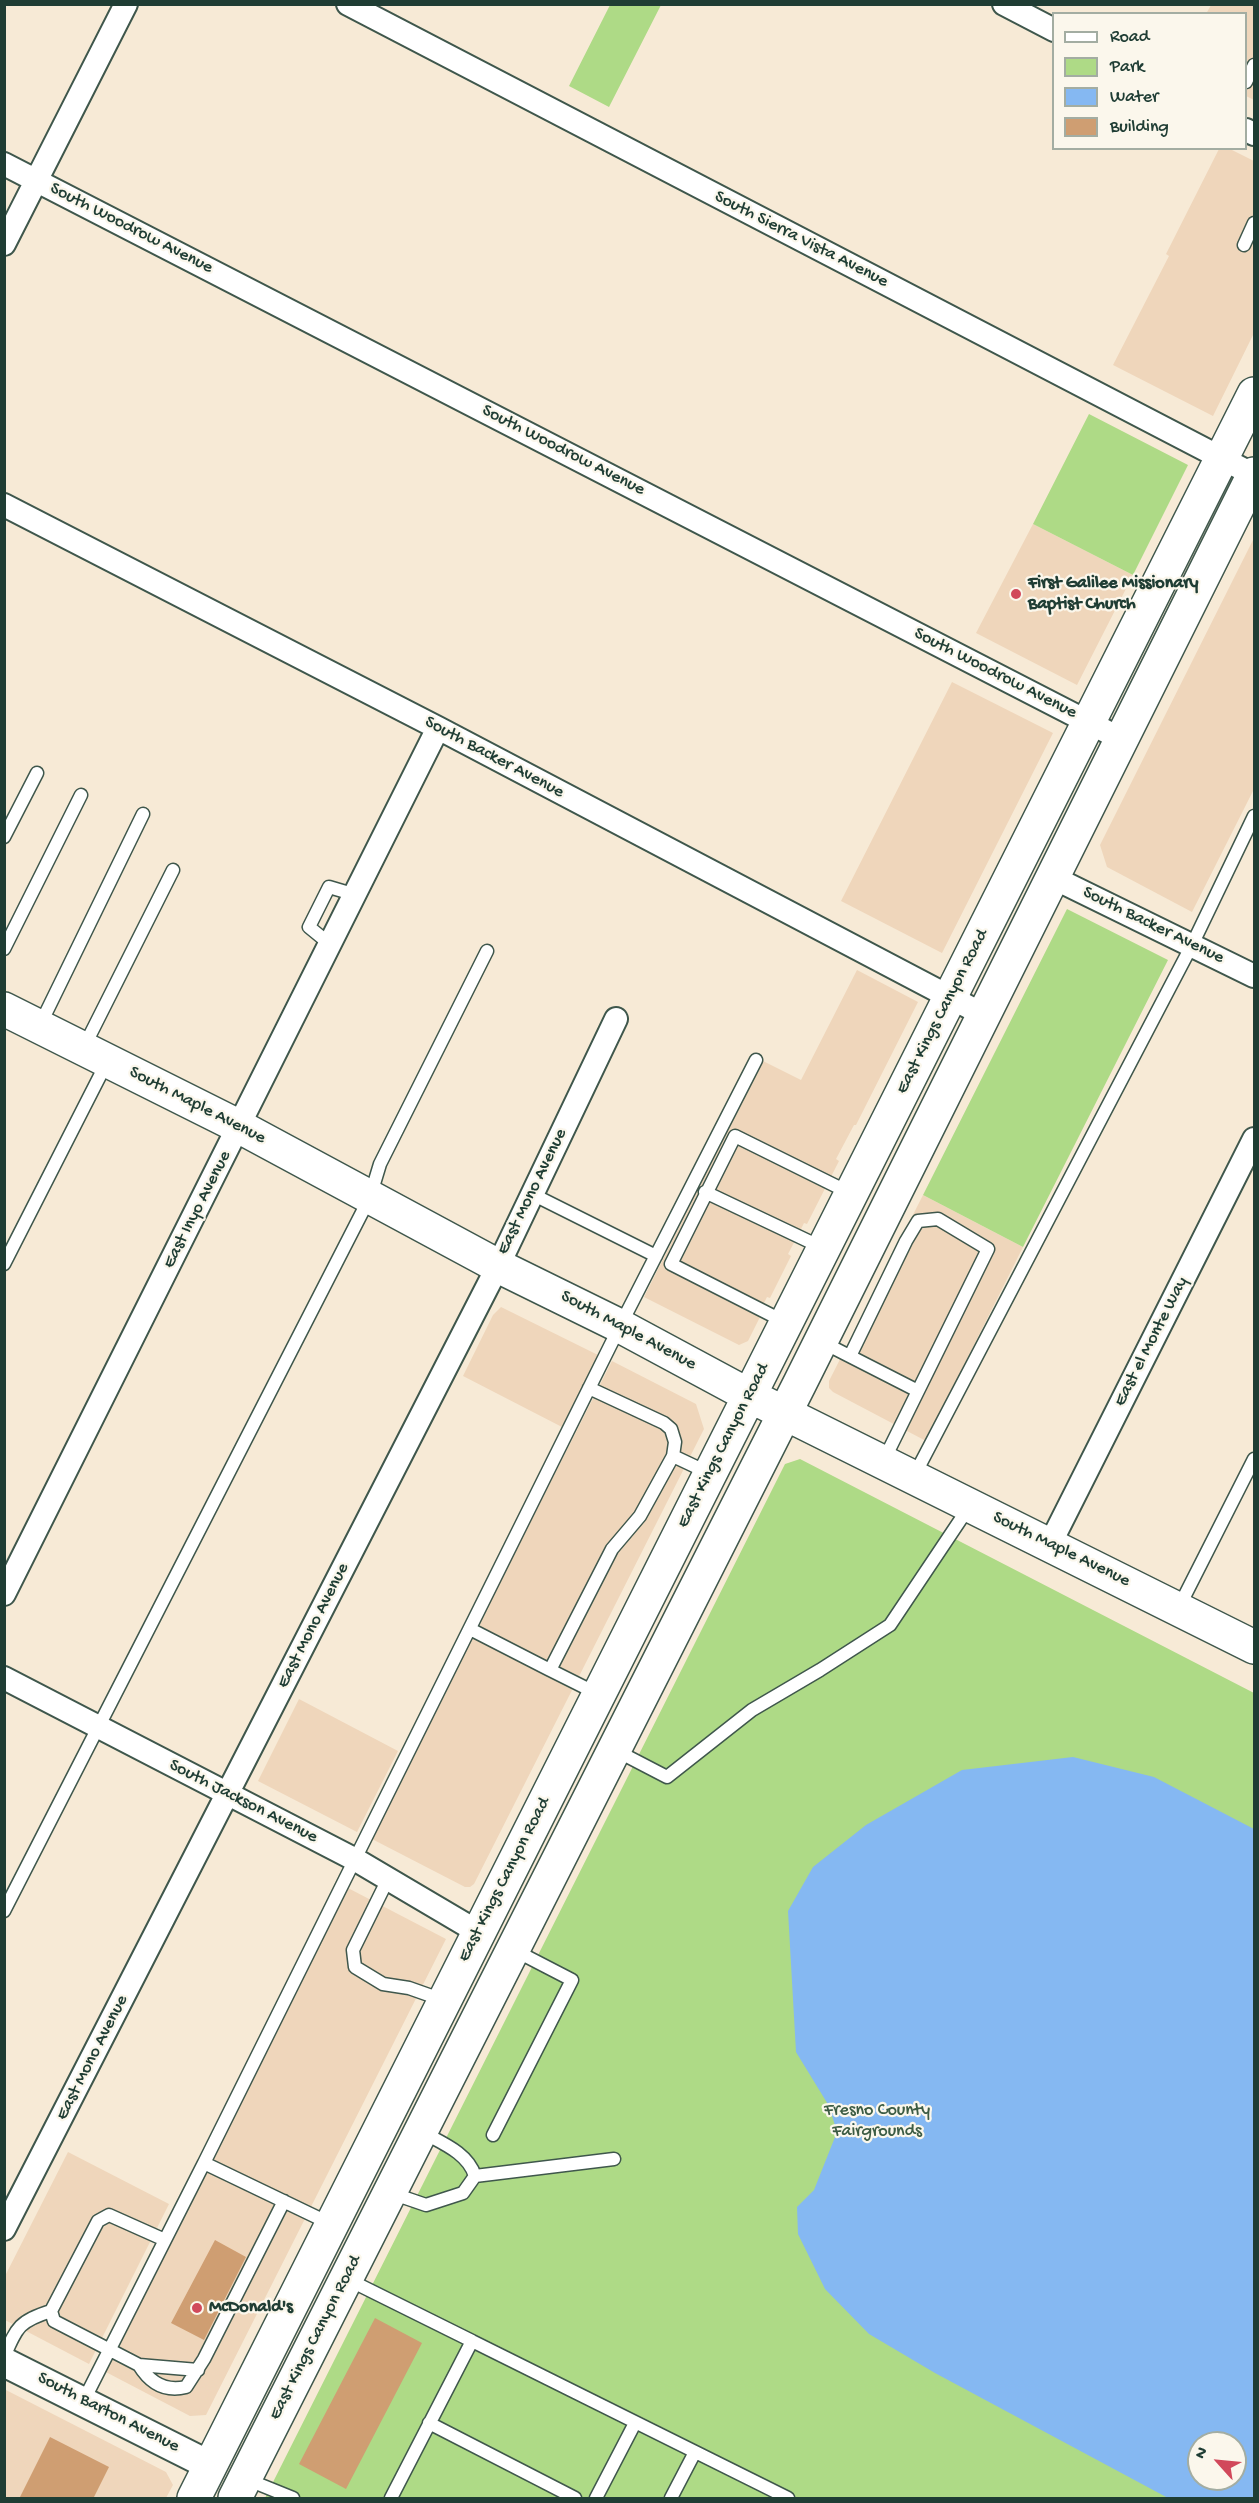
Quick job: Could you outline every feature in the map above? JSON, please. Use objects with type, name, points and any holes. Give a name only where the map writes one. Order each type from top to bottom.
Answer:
[{"type":"main road","name":"East Kings Canyon Road","points":[[194,2499],[1254,394]]},
{"type":"main road","name":"East Kings Canyon Road","points":[[240,2489],[820,1341],[1254,474]]},
{"type":"main road","name":"South Maple Avenue","points":[[4,1009],[240,1127],[498,1266],[620,1326],[783,1413],[1254,1647]]},
{"type":"main road","points":[[513,1949],[504,1934],[507,1913],[567,1791],[579,1734]]},
{"type":"main road","points":[[390,2192],[391,2166],[396,2147],[489,1956],[486,1939],[478,1932]]},
{"type":"main road","points":[[240,2489],[234,2469],[235,2449],[330,2257],[332,2225]]},
{"type":"main road","points":[[211,2466],[220,2484],[215,2499]]},
{"type":"street","points":[[4,244],[126,4]]},
{"type":"street","name":"South Sierra Vista Avenue","points":[[348,4],[1254,474]]},
{"type":"street","points":[[1004,4],[1052,29]]},
{"type":"street","name":"South Woodrow Avenue","points":[[4,164],[1121,739]]},
{"type":"street","name":"South Backer Avenue","points":[[4,505],[438,728],[982,1014]]},
{"type":"street","name":"East Inyo Avenue","points":[[4,1594],[438,728]]},
{"type":"street","name":"South Backer Avenue","points":[[1052,877],[1254,976]]},
{"type":"street","name":"East Mono Avenue","points":[[4,2229],[498,1266],[616,1019]]},
{"type":"street","name":"East el Monte Way","points":[[1050,1544],[1254,1139]]},
{"type":"street","name":"South Jackson Avenue","points":[[4,1678],[356,1860],[478,1932]]},
{"type":"street","name":"South Barton Avenue","points":[[4,2362],[84,2400],[211,2466]]},
{"type":"lane","points":[[1244,244],[1254,223]]},
{"type":"lane","points":[[4,837],[37,773]]},
{"type":"lane","points":[[4,949],[81,795]]},
{"type":"lane","points":[[39,1026],[142,814]]},
{"type":"lane","points":[[913,1478],[1192,945],[1254,816]]},
{"type":"lane","points":[[4,1264],[96,1055],[173,870]]},
{"type":"lane","points":[[4,1911],[370,1197],[381,1164],[487,951]]},
{"type":"lane","points":[[84,2400],[356,1860],[620,1326],[756,1059]]},
{"type":"lane","points":[[786,1322],[671,1264],[705,1192],[735,1136],[852,1193]]},
{"type":"lane","points":[[705,1192],[824,1248]]},
{"type":"lane","points":[[532,1194],[656,1257]]},
{"type":"lane","points":[[850,1356],[918,1221],[938,1219],[988,1249],[882,1463]]},
{"type":"lane","points":[[820,1341],[918,1391]]},
{"type":"lane","points":[[550,1670],[612,1549],[640,1516],[673,1456],[675,1442],[671,1429],[664,1423],[590,1388]]},
{"type":"lane","points":[[673,1456],[711,1474]]},
{"type":"lane","points":[[1179,1609],[1254,1459]]},
{"type":"lane","points":[[614,1749],[667,1777],[752,1710],[890,1625],[970,1506]]},
{"type":"lane","points":[[470,1629],[599,1694]]},
{"type":"lane","points":[[388,1879],[353,1950],[355,1967],[383,1984],[409,1988],[444,2001]]},
{"type":"lane","points":[[493,2135],[572,1980],[513,1949]]},
{"type":"lane","points":[[421,2131],[456,2151],[471,2164],[475,2176]]},
{"type":"lane","points":[[390,2192],[426,2205],[463,2193],[475,2176],[614,2158]]},
{"type":"lane","points":[[204,2163],[332,2225]]},
{"type":"lane","points":[[140,2365],[154,2383],[163,2388],[186,2387],[198,2370],[284,2201]]},
{"type":"lane","points":[[165,2240],[109,2215],[98,2221],[51,2311],[54,2321],[140,2365],[198,2370]]},
{"type":"lane","points":[[346,2279],[788,2499]]},
{"type":"lane","points":[[4,2356],[14,2333],[28,2318],[51,2311]]},
{"type":"lane","points":[[391,2499],[472,2340]]},
{"type":"lane","points":[[429,2423],[576,2499]]},
{"type":"lane","points":[[596,2499],[635,2423]]},
{"type":"lane","points":[[671,2499],[695,2452]]},
{"type":"lane","points":[[240,2489],[293,2499]]},
{"type":"shaded area","points":[[1211,5],[1254,5],[1254,100],[1247,96],[1247,12],[1207,12]]},
{"type":"shaded area","points":[[1218,150],[1232,150],[1254,161],[1254,333],[1213,416],[1113,365],[1169,256],[1166,254]]},
{"type":"shaded area","points":[[1033,524],[1133,575],[1077,685],[976,633]]},
{"type":"shaded area","points":[[1254,538],[1254,789],[1192,912],[1107,867],[1100,845]]},
{"type":"shaded area","points":[[952,682],[1053,733],[942,953],[841,901]]},
{"type":"shaded area","points":[[857,970],[918,1002],[856,1125],[836,1159],[839,1161],[807,1224],[804,1223],[788,1254],[791,1256],[770,1298],[767,1297],[748,1341],[739,1345],[644,1297],[763,1061],[801,1080]]},
{"type":"shaded area","points":[[923,1195],[1023,1247],[926,1441],[829,1388],[829,1381]]},
{"type":"shaded area","points":[[501,1307],[598,1355],[562,1427],[463,1376],[493,1315]]},
{"type":"shaded area","points":[[612,1361],[696,1404],[704,1429],[474,1884],[465,1887],[370,1838]]},
{"type":"shaded area","points":[[299,1699],[398,1751],[357,1832],[258,1781]]},
{"type":"shaded area","points":[[346,1887],[446,1939],[206,2415],[190,2416],[102,2370]]},
{"type":"shaded area","points":[[68,2152],[169,2204],[89,2364],[5,2320],[4,2278]]},
{"type":"shaded area","points":[[4,2389],[166,2472],[173,2485],[166,2498],[5,2498]]},
{"type":"green space","points":[[610,5],[661,5],[609,107],[569,86]]},
{"type":"green space","points":[[1089,414],[1188,465],[1133,575],[1033,524]]},
{"type":"green space","points":[[1067,909],[1168,960],[1023,1247],[923,1195]]},
{"type":"green space","name":"Fresno County Fairgrounds","points":[[800,1459],[1254,1693],[1254,2498],[265,2498],[785,1464]]},
{"type":"water","points":[[1073,1757],[1154,1777],[1254,1829],[1254,2498],[1168,2498],[935,2373],[869,2334],[825,2289],[798,2234],[797,2207],[814,2190],[837,2132],[829,2106],[796,2052],[788,1911],[813,1867],[866,1825],[962,1770]]},
{"type":"building","points":[[215,2240],[246,2257],[204,2340],[171,2323]]},
{"type":"building","points":[[375,2318],[422,2343],[346,2489],[299,2464]]},
{"type":"building","points":[[50,2437],[109,2467],[93,2499],[19,2499]]},
{"type":"place","name":"First Galilee Missionary Baptist Church","points":[[1016,594]]},
{"type":"place","name":"McDonald's","points":[[197,2308]]}]
